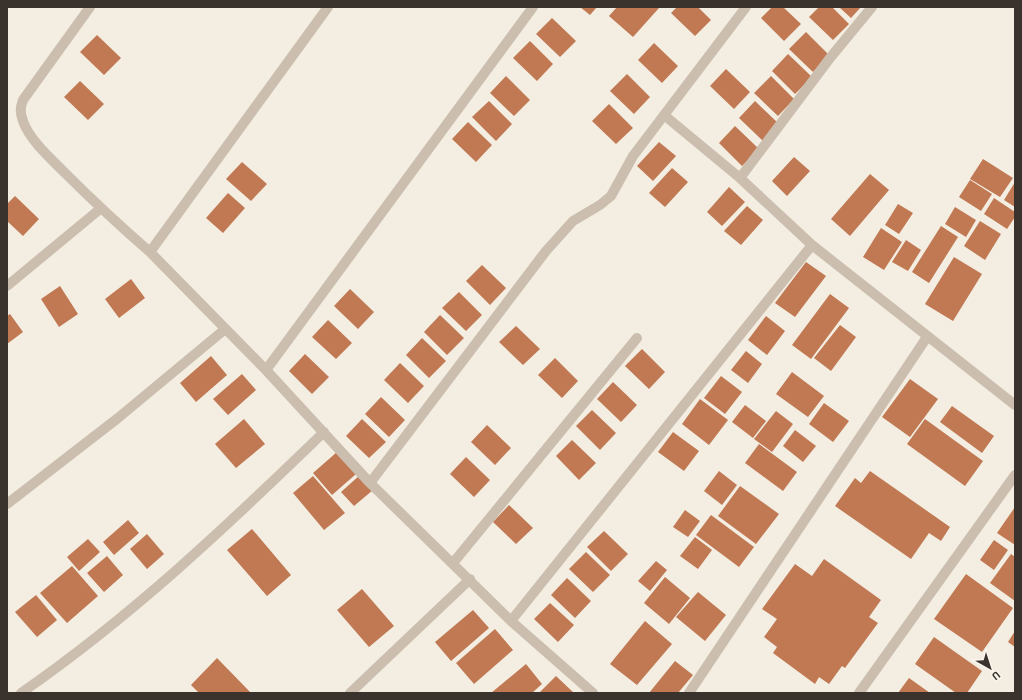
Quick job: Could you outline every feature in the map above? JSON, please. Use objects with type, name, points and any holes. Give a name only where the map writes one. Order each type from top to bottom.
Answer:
[{"type":"street","points":[[90,7],[23,100],[20,110],[23,123],[39,146],[100,209],[150,252],[224,330],[266,370],[370,483],[470,579],[511,621],[593,693]]},
{"type":"street","points":[[150,252],[328,7]]},
{"type":"street","points":[[266,370],[533,7]]},
{"type":"street","points":[[370,483],[546,251],[574,221],[600,205],[611,196],[633,156],[746,7]]},
{"type":"street","points":[[740,178],[830,58],[872,7]]},
{"type":"street","points":[[664,115],[740,178],[812,245],[1015,405]]},
{"type":"street","points":[[7,286],[100,209]]},
{"type":"street","points":[[511,621],[812,245]]},
{"type":"street","points":[[7,504],[118,418],[224,330]]},
{"type":"street","points":[[689,693],[927,337]]},
{"type":"street","points":[[453,563],[638,338]]},
{"type":"street","points":[[21,693],[123,616],[197,554],[324,432]]},
{"type":"street","points":[[859,693],[1015,475]]},
{"type":"street","points":[[350,693],[470,579]]},
{"type":"building","points":[[580,7],[597,7],[590,15]]},
{"type":"building","points":[[617,7],[659,8],[633,37],[609,16]]},
{"type":"building","points":[[677,7],[698,7],[711,20],[695,36],[671,13]]},
{"type":"building","points":[[772,7],[783,7],[801,24],[784,41],[761,18]]},
{"type":"building","points":[[819,7],[832,7],[849,24],[833,40],[809,17]]},
{"type":"building","points":[[839,7],[861,7],[851,18]]},
{"type":"building","points":[[552,18],[576,41],[560,57],[536,34]]},
{"type":"building","points":[[806,32],[829,55],[813,72],[789,49]]},
{"type":"building","points":[[97,35],[121,58],[104,75],[80,52]]},
{"type":"building","points":[[530,41],[553,64],[537,81],[513,58]]},
{"type":"building","points":[[654,43],[678,66],[662,83],[638,60]]},
{"type":"building","points":[[788,54],[812,77],[795,94],[772,71]]},
{"type":"building","points":[[726,69],[750,92],[734,109],[710,86]]},
{"type":"building","points":[[627,74],[650,97],[634,114],[610,91]]},
{"type":"building","points":[[506,76],[530,100],[514,116],[490,93]]},
{"type":"building","points":[[771,76],[794,99],[778,116],[754,93]]},
{"type":"building","points":[[80,81],[104,104],[88,120],[64,97]]},
{"type":"building","points":[[489,101],[512,124],[496,141],[472,117]]},
{"type":"building","points":[[755,101],[779,124],[763,141],[739,118]]},
{"type":"building","points":[[609,104],[633,128],[616,144],[592,121]]},
{"type":"building","points":[[468,122],[492,145],[476,162],[452,139]]},
{"type":"building","points":[[735,126],[759,149],[742,166],[719,143]]},
{"type":"building","points":[[659,142],[676,156],[653,181],[637,166]]},
{"type":"building","points":[[794,157],[810,171],[787,196],[772,181]]},
{"type":"building","points":[[983,159],[1013,178],[1000,197],[970,179]]},
{"type":"building","points":[[242,162],[267,184],[251,201],[226,179]]},
{"type":"building","points":[[672,168],[688,182],[665,207],[649,193]]},
{"type":"building","points":[[870,174],[889,190],[850,236],[831,219]]},
{"type":"building","points":[[970,180],[992,194],[981,211],[959,197]]},
{"type":"building","points":[[1015,182],[1015,207],[1004,200]]},
{"type":"building","points":[[729,187],[745,202],[722,226],[707,212]]},
{"type":"building","points":[[228,193],[245,208],[223,233],[206,218]]},
{"type":"building","points":[[15,196],[39,219],[23,236],[7,221],[7,204]]},
{"type":"building","points":[[994,198],[1015,212],[1015,217],[1007,229],[984,214]]},
{"type":"building","points":[[898,204],[913,213],[899,234],[885,225]]},
{"type":"building","points":[[747,206],[763,220],[741,245],[724,231]]},
{"type":"building","points":[[955,207],[976,220],[966,237],[945,224]]},
{"type":"building","points":[[980,221],[1001,234],[985,260],[964,246]]},
{"type":"building","points":[[941,226],[958,237],[929,283],[912,272]]},
{"type":"building","points":[[881,228],[902,242],[884,270],[863,257]]},
{"type":"building","points":[[906,240],[921,250],[908,271],[892,262]]},
{"type":"building","points":[[954,257],[982,274],[953,321],[925,304]]},
{"type":"building","points":[[806,262],[826,276],[795,317],[775,303]]},
{"type":"building","points":[[482,265],[506,288],[490,305],[466,281]]},
{"type":"building","points":[[131,279],[145,298],[119,318],[105,299]]},
{"type":"building","points":[[60,286],[78,314],[59,327],[41,299]]},
{"type":"building","points":[[350,289],[374,312],[358,329],[334,306]]},
{"type":"building","points":[[459,292],[482,315],[466,331],[442,308]]},
{"type":"building","points":[[830,294],[849,308],[811,359],[792,345]]},
{"type":"building","points":[[10,314],[23,332],[7,344],[7,316]]},
{"type":"building","points":[[440,315],[464,338],[447,355],[424,332]]},
{"type":"building","points":[[766,316],[785,331],[767,355],[748,340]]},
{"type":"building","points":[[328,320],[352,343],[336,359],[312,337]]},
{"type":"building","points":[[840,325],[856,337],[831,371],[814,358]]},
{"type":"building","points":[[516,326],[540,349],[523,365],[499,342]]},
{"type":"building","points":[[422,338],[446,361],[429,378],[406,355]]},
{"type":"building","points":[[642,349],[665,372],[649,389],[625,366]]},
{"type":"building","points":[[746,351],[762,364],[748,383],[731,370]]},
{"type":"building","points":[[305,354],[329,377],[312,394],[289,371]]},
{"type":"building","points":[[211,356],[227,375],[196,402],[180,383]]},
{"type":"building","points":[[555,358],[578,381],[562,398],[538,375]]},
{"type":"building","points":[[400,363],[424,386],[408,403],[384,380]]},
{"type":"building","points":[[792,372],[824,396],[808,417],[776,394]]},
{"type":"building","points":[[242,374],[256,390],[228,415],[213,399]]},
{"type":"building","points":[[721,376],[742,392],[725,414],[704,398]]},
{"type":"building","points":[[910,379],[938,399],[910,437],[882,417]]},
{"type":"building","points":[[613,382],[637,405],[621,422],[597,399]]},
{"type":"building","points":[[381,397],[405,420],[389,437],[365,414]]},
{"type":"building","points":[[700,399],[728,420],[709,445],[682,424]]},
{"type":"building","points":[[824,403],[849,421],[833,442],[809,424]]},
{"type":"building","points":[[745,405],[766,421],[753,438],[732,422]]},
{"type":"building","points":[[952,406],[994,436],[982,453],[940,422]]},
{"type":"building","points":[[592,410],[616,433],[600,450],[576,426]]},
{"type":"building","points":[[776,411],[793,424],[772,452],[754,439]]},
{"type":"building","points":[[244,419],[265,444],[236,468],[215,444]]},
{"type":"building","points":[[362,419],[386,442],[369,458],[346,436]]},
{"type":"building","points":[[925,419],[983,461],[965,486],[907,444]]},
{"type":"building","points":[[487,425],[511,448],[495,465],[471,442]]},
{"type":"building","points":[[795,430],[816,446],[803,462],[783,446]]},
{"type":"building","points":[[673,432],[699,451],[684,471],[658,452]]},
{"type":"building","points":[[572,440],[596,463],[579,480],[556,456]]},
{"type":"building","points":[[759,444],[797,472],[783,491],[745,463]]},
{"type":"building","points":[[337,452],[356,474],[332,495],[313,473]]},
{"type":"building","points":[[466,457],[490,480],[474,497],[450,474]]},
{"type":"building","points":[[719,471],[737,485],[722,505],[704,491]]},
{"type":"building","points":[[870,471],[950,527],[941,541],[929,533],[911,559],[835,506],[855,478],[861,483]]},
{"type":"building","points":[[360,475],[373,490],[354,506],[341,492]]},
{"type":"building","points":[[313,476],[345,513],[324,530],[293,493]]},
{"type":"building","points":[[740,486],[779,514],[756,544],[718,516]]},
{"type":"building","points":[[509,505],[533,528],[516,544],[493,522]]},
{"type":"building","points":[[1015,507],[1015,545],[997,533]]},
{"type":"building","points":[[685,510],[700,521],[688,537],[673,527]]},
{"type":"building","points":[[711,515],[754,547],[739,567],[696,535]]},
{"type":"building","points":[[128,520],[139,533],[114,555],[103,542]]},
{"type":"building","points":[[252,529],[291,575],[267,596],[227,550]]},
{"type":"building","points":[[604,531],[628,554],[611,571],[587,547]]},
{"type":"building","points":[[147,534],[164,554],[147,569],[130,549]]},
{"type":"building","points":[[695,537],[712,550],[698,569],[680,556]]},
{"type":"building","points":[[88,539],[100,552],[79,571],[67,557]]},
{"type":"building","points":[[994,540],[1008,550],[994,570],[980,560]]},
{"type":"building","points":[[586,552],[610,575],[593,592],[569,569]]},
{"type":"building","points":[[1011,554],[1015,557],[1015,601],[990,583]]},
{"type":"building","points":[[107,556],[123,575],[104,592],[87,573]]},
{"type":"building","points":[[824,559],[881,600],[869,617],[878,623],[845,668],[842,666],[829,684],[819,677],[815,684],[773,653],[777,647],[764,637],[777,619],[762,609],[795,564],[812,576]]},
{"type":"building","points":[[656,561],[667,570],[650,591],[638,581]]},
{"type":"building","points":[[72,566],[98,596],[67,623],[40,593]]},
{"type":"building","points":[[966,574],[1013,608],[982,652],[934,619]]},
{"type":"building","points":[[665,577],[690,598],[669,624],[644,603]]},
{"type":"building","points":[[567,578],[591,601],[575,618],[551,595]]},
{"type":"building","points":[[362,589],[394,626],[369,647],[337,610]]},
{"type":"building","points":[[698,592],[726,615],[705,641],[676,617]]},
{"type":"building","points":[[36,595],[57,620],[37,637],[15,612]]},
{"type":"building","points":[[550,603],[574,625],[558,642],[534,619]]},
{"type":"building","points":[[473,610],[489,628],[451,661],[435,642]]},
{"type":"building","points":[[645,621],[672,644],[637,685],[610,664]]},
{"type":"building","points":[[495,629],[513,650],[474,684],[456,663]]},
{"type":"building","points":[[1015,631],[1015,647],[1008,642]]},
{"type":"building","points":[[934,637],[982,671],[967,693],[956,693],[915,664]]},
{"type":"building","points":[[217,658],[251,693],[199,693],[191,685]]},
{"type":"building","points":[[675,661],[693,675],[678,693],[649,693]]},
{"type":"building","points":[[526,664],[542,684],[532,693],[491,693]]},
{"type":"building","points":[[556,676],[574,693],[539,693]]},
{"type":"building","points":[[909,678],[930,693],[898,693]]}]
